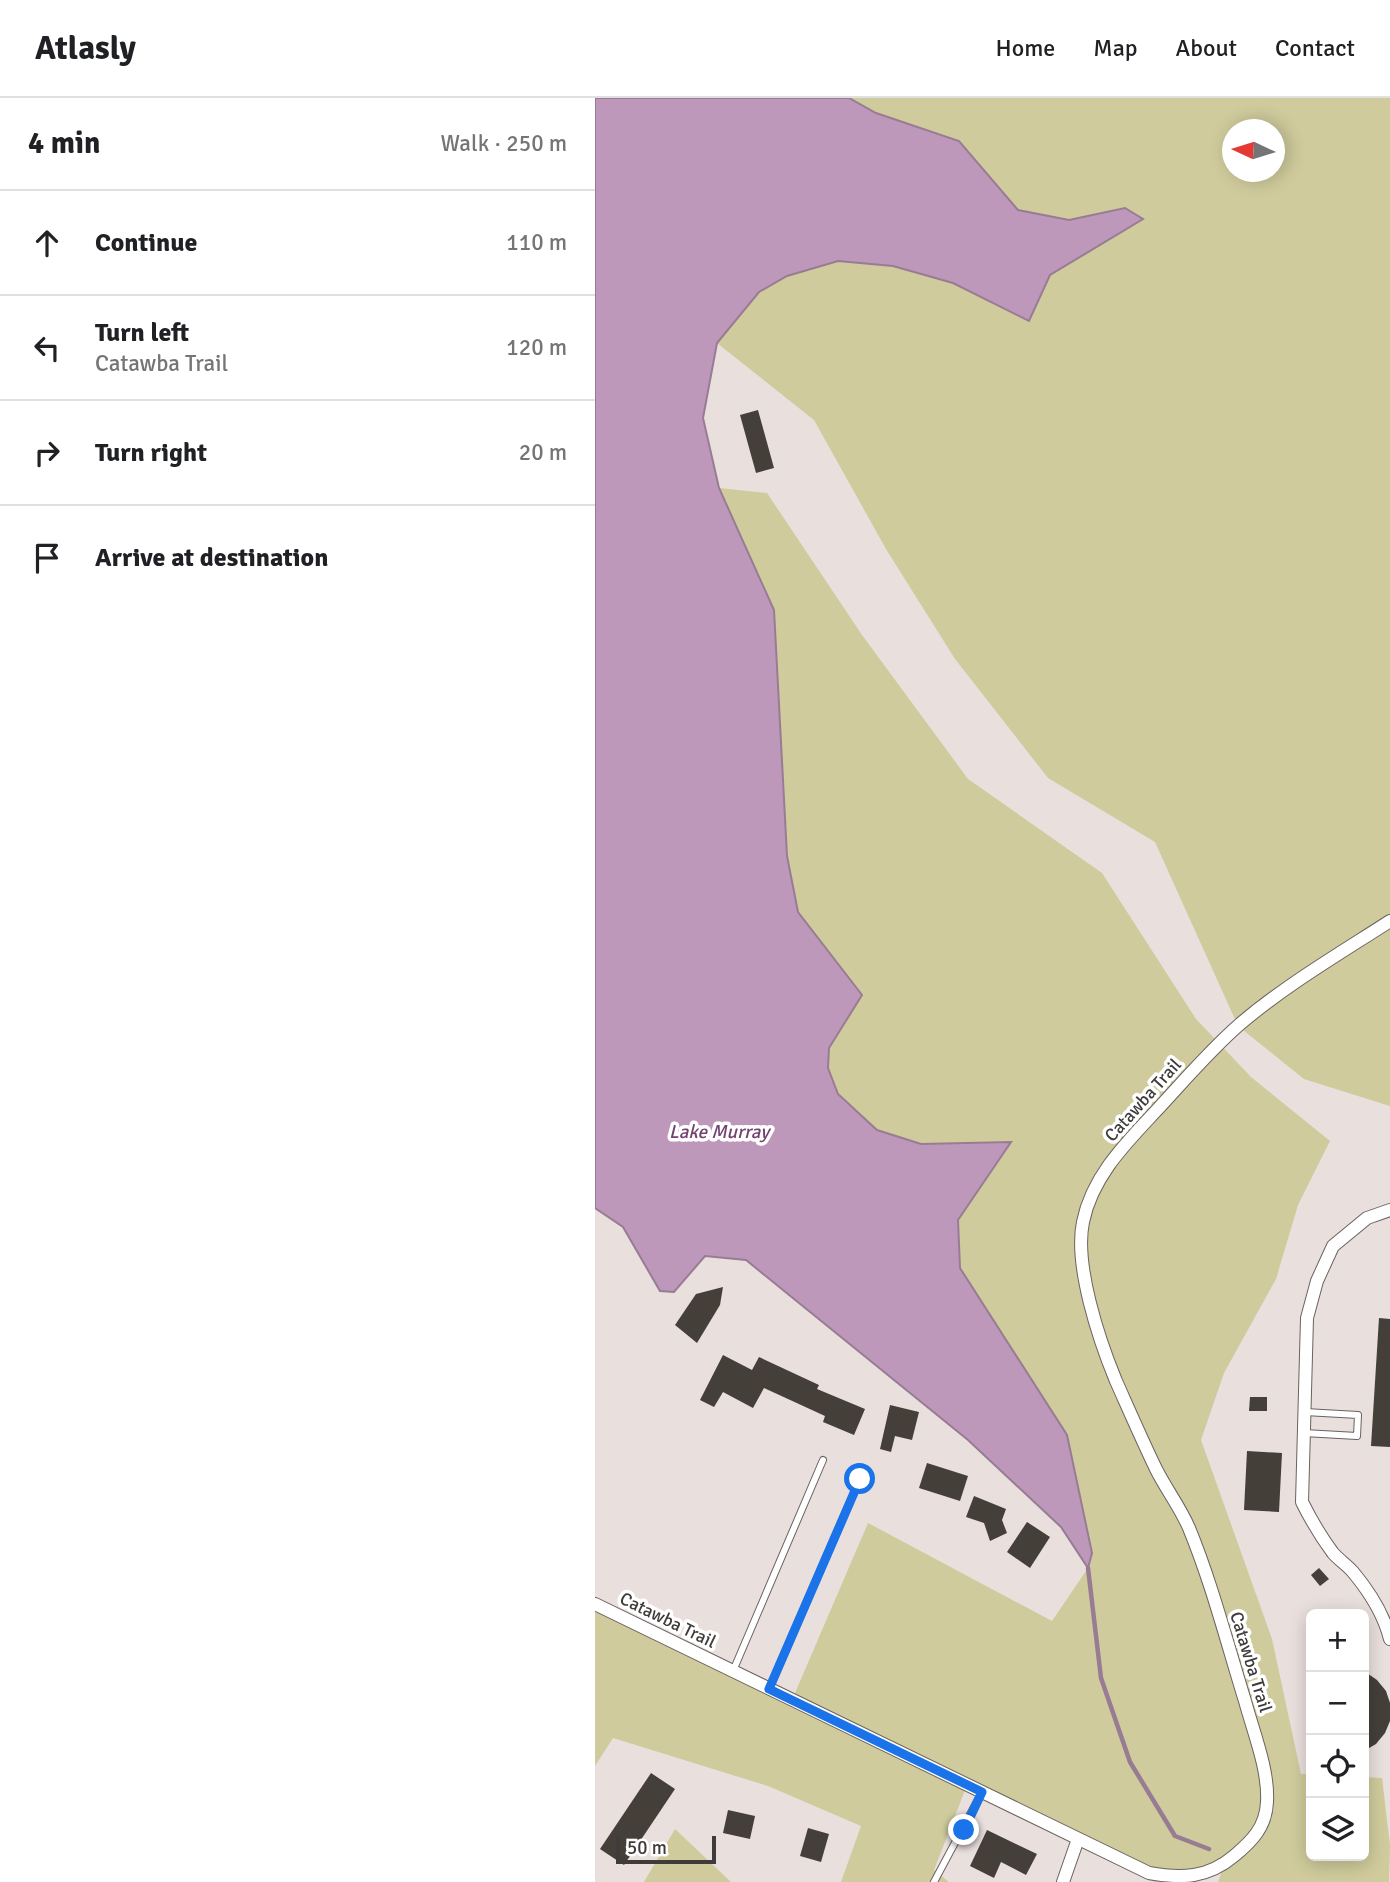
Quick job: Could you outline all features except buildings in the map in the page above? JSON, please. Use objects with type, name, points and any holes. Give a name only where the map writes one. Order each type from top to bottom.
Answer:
[{"type":"street","name":"Catawba Trail","points":[[595,1604],[1149,1873],[1193,1877],[1224,1864],[1254,1840],[1261,1827],[1267,1802],[1259,1750],[1206,1572],[1187,1523],[1157,1471],[1115,1378],[1085,1281],[1082,1224],[1090,1195],[1122,1147],[1228,1035],[1308,973],[1390,921]]},
{"type":"street","points":[[1390,1210],[1367,1218],[1333,1246],[1317,1281],[1307,1318],[1302,1502],[1335,1556],[1352,1571],[1370,1597],[1390,1639]]},
{"type":"street","points":[[1063,1882],[1079,1839]]},
{"type":"lane","points":[[1304,1412],[1358,1415],[1357,1436],[1304,1433]]},
{"type":"lane","points":[[733,1671],[823,1460]]},
{"type":"lane","points":[[769,1689],[860,1479]]},
{"type":"lane","points":[[935,1882],[982,1792]]},
{"type":"shaded area","points":[[849,98],[1390,98],[1390,1106],[1304,1079],[1238,1026],[1155,842],[1048,778],[955,659],[886,549],[814,420],[717,343],[759,292],[787,276],[838,261],[893,266],[953,283],[1029,321],[1050,275],[1143,219],[1125,208],[1069,220],[1018,210],[959,141],[876,113]]},
{"type":"shaded area","points":[[719,488],[767,493],[862,635],[968,779],[1102,873],[1196,1019],[1251,1077],[1330,1141],[1298,1205],[1276,1279],[1224,1373],[1201,1440],[1272,1639],[1301,1774],[1306,1774],[1306,1861],[1369,1861],[1369,1777],[1382,1778],[1390,1845],[1389,1882],[1218,1882],[1224,1865],[1171,1877],[967,1785],[934,1870],[949,1882],[841,1882],[861,1826],[768,1786],[613,1738],[595,1766],[595,1604],[792,1700],[868,1523],[1052,1621],[1088,1568],[1067,1435],[960,1268],[958,1220],[1010,1142],[921,1144],[877,1130],[838,1093],[828,1068],[829,1048],[862,995],[798,912],[787,856],[774,610]]},
{"type":"shaded area","points":[[675,1829],[731,1882],[644,1882]]},
{"type":"water","name":"Lake Murray","points":[[595,98],[849,98],[876,113],[959,141],[1018,210],[1069,220],[1125,208],[1143,219],[1050,275],[1029,321],[953,283],[893,266],[838,261],[787,276],[759,292],[717,343],[703,418],[719,488],[774,610],[787,856],[798,912],[862,995],[829,1048],[828,1068],[838,1094],[877,1130],[921,1144],[1011,1142],[958,1220],[960,1268],[1067,1435],[1092,1553],[1088,1568],[1061,1527],[968,1440],[746,1260],[705,1256],[674,1292],[660,1291],[623,1227],[595,1208]]},
{"type":"waterway","points":[[1088,1568],[1101,1678],[1130,1762],[1175,1836],[1209,1849]]},
{"type":"route","points":[[860,1479],[769,1689],[982,1792],[964,1830]]}]
